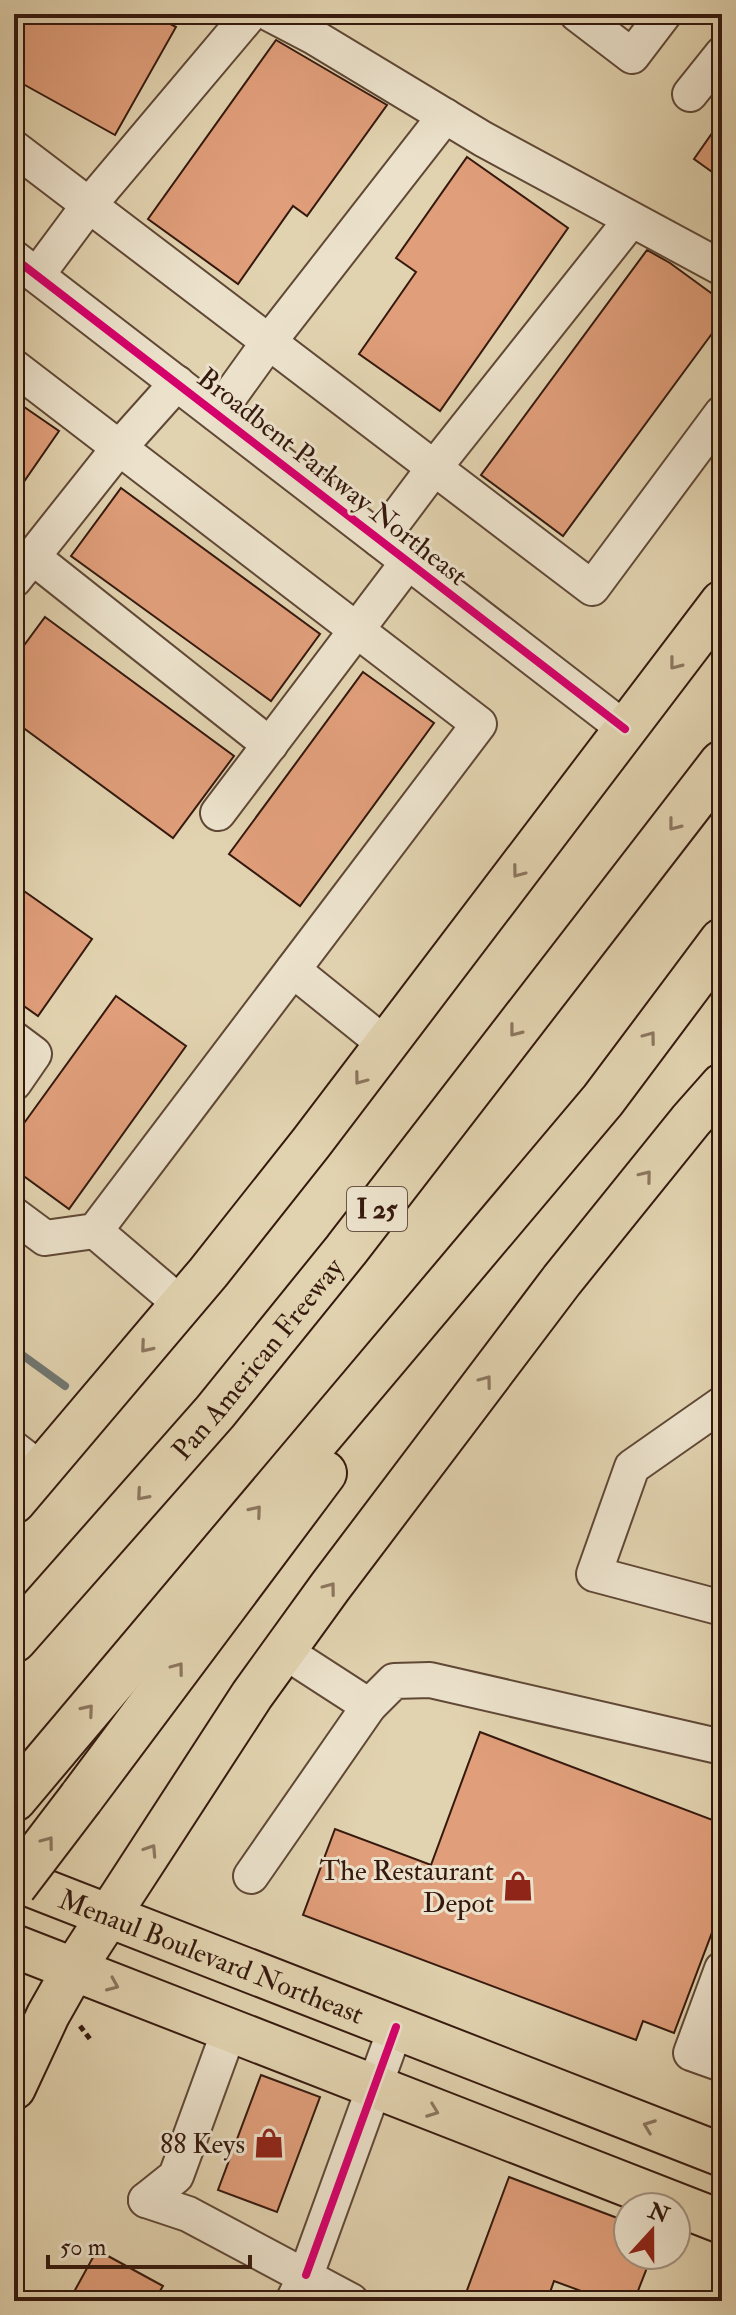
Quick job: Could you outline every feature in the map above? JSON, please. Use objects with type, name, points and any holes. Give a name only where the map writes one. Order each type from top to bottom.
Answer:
[{"type":"highway","name":"Pan American Freeway","points":[[14,1640],[215,1412],[346,1250],[722,763]]},
{"type":"highway","points":[[14,1886],[722,941]]},
{"type":"highway","points":[[26,1784],[603,1100]]},
{"type":"main road","points":[[14,1502],[28,1460],[182,1305],[386,1045],[722,602]]},
{"type":"main road","points":[[14,2088],[48,2015],[107,1914],[284,1651],[562,1280],[722,1085]]},
{"type":"main road","name":"Menaul Boulevard Northeast","points":[[14,1879],[722,2155]]},
{"type":"main road","points":[[14,1946],[722,2222]]},
{"type":"street","points":[[25,267],[89,205],[250,14]]},
{"type":"street","points":[[270,14],[445,116],[722,268]]},
{"type":"street","points":[[577,14],[632,56],[664,14]]},
{"type":"street","points":[[690,94],[722,54]]},
{"type":"street","points":[[217,414],[268,343],[445,116]]},
{"type":"street","points":[[14,148],[592,588],[722,413]]},
{"type":"street","points":[[380,540],[631,220]]},
{"type":"street","name":"Broadbent Parkway Northeast","points":[[25,267],[625,729]]},
{"type":"street","points":[[14,367],[479,724],[95,1231],[45,1238],[14,1215]]},
{"type":"street","points":[[177,383],[118,449],[24,569],[270,745]]},
{"type":"street","points":[[218,813],[408,562]]},
{"type":"street","points":[[293,970],[386,1045]]},
{"type":"street","points":[[14,1039],[34,1054],[14,1083]]},
{"type":"street","points":[[95,1231],[182,1305]]},
{"type":"street","points":[[722,1404],[632,1467],[594,1574],[722,1608]]},
{"type":"street","points":[[284,1651],[369,1706]]},
{"type":"street","points":[[251,1876],[369,1706],[394,1681],[430,1680],[722,1747]]},
{"type":"street","points":[[722,1969],[691,2053],[722,2064]]},
{"type":"street","points":[[299,2288],[396,2027]]},
{"type":"street","points":[[229,2031],[176,2176],[146,2200],[188,2214],[299,2288],[351,2301]]},
{"type":"path","points":[[80,2026],[90,2039]]},
{"type":"building","points":[[14,14],[152,14],[176,27],[115,135],[14,79]]},
{"type":"building","points":[[276,40],[387,105],[307,216],[293,206],[238,284],[148,219]]},
{"type":"building","points":[[722,119],[722,179],[694,159]]},
{"type":"building","points":[[467,157],[568,228],[440,411],[359,354],[416,272],[396,258]]},
{"type":"building","points":[[647,250],[722,301],[722,320],[563,536],[481,475]]},
{"type":"building","points":[[14,400],[59,431],[14,496]]},
{"type":"building","points":[[121,488],[320,634],[271,701],[71,556]]},
{"type":"building","points":[[45,617],[234,756],[173,838],[14,721],[14,659]]},
{"type":"building","points":[[363,672],[434,723],[300,906],[229,854]]},
{"type":"building","points":[[14,884],[92,939],[38,1016],[14,999]]},
{"type":"building","points":[[116,996],[186,1046],[69,1209],[14,1169],[14,1137]]},
{"type":"building","name":"The Restaurant Depot","points":[[480,1732],[718,1822],[715,1832],[722,1834],[722,1906],[674,2033],[643,2021],[636,2040],[303,1915],[335,1829],[431,1865]]},
{"type":"building","name":"88 Keys","points":[[261,2075],[320,2097],[277,2212],[218,2190]]},
{"type":"building","points":[[509,2177],[612,2216],[612,2271],[646,2271],[634,2301],[608,2301],[554,2281],[547,2301],[463,2301]]},
{"type":"building","points":[[97,2250],[163,2286],[154,2301],[69,2301]]},
{"type":"waterway","points":[[14,1349],[65,1386]]},
{"type":"cycle path","points":[[14,258],[625,729]]},
{"type":"cycle path","points":[[306,2275],[396,2027]]},
{"type":"place","name":"The Restaurant Depot","points":[[518,1886]]},
{"type":"place","name":"88 Keys","points":[[269,2143]]}]
